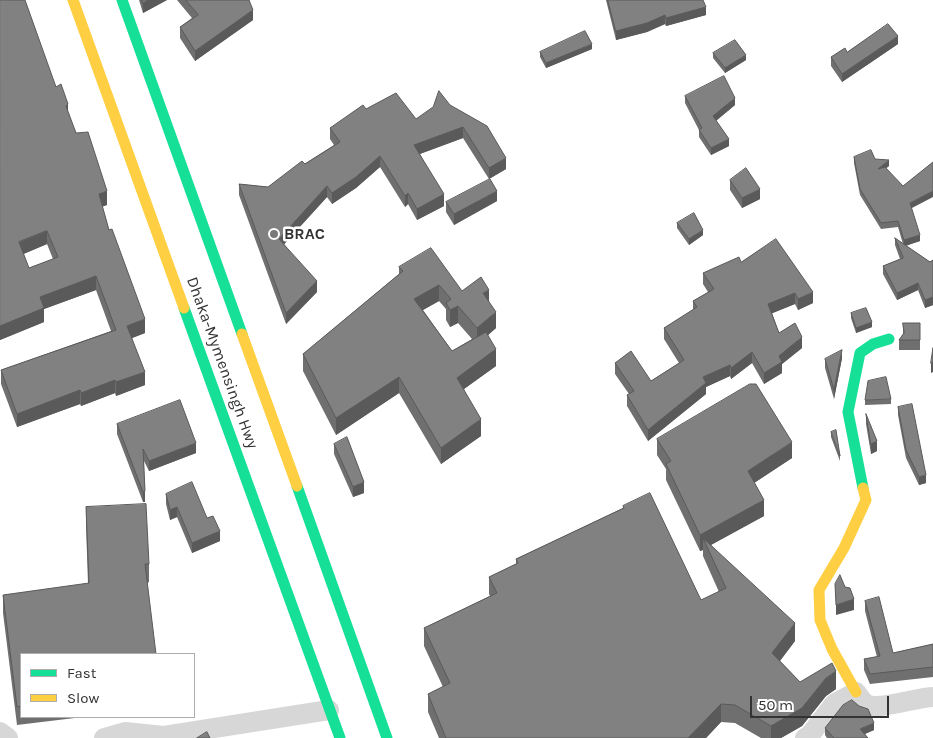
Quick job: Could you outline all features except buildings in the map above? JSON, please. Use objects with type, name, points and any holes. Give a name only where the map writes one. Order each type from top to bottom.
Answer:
[{"type":"main road","name":"Dhaka-Mymensingh Hwy","points":[[73,0],[340,738]]},
{"type":"main road","name":"Dhaka-Mymensingh Hwy","points":[[122,0],[387,738]]},
{"type":"main road","points":[[856,692],[832,650],[820,620],[819,590],[844,548],[866,500],[856,462],[848,412],[860,353],[873,344],[889,339]]},
{"type":"street","points":[[805,738],[810,735],[835,703],[856,692],[865,703],[870,705],[883,705],[933,697]]},
{"type":"street","points":[[104,738],[125,732],[164,736],[330,710]]},
{"type":"street","points":[[0,732],[8,738]]},
{"type":"traffic: fast","points":[[122,0],[242,334]]},
{"type":"traffic: fast","points":[[184,308],[340,738]]},
{"type":"traffic: fast","points":[[863,488],[848,412],[860,353],[873,344],[889,339]]},
{"type":"traffic: fast","points":[[297,486],[387,738]]},
{"type":"traffic: slow","points":[[73,0],[184,308]]},
{"type":"traffic: slow","points":[[242,334],[297,486]]},
{"type":"traffic: slow","points":[[856,692],[832,649],[820,620],[819,590],[844,548],[866,500],[863,488]]},
{"type":"place","name":"BRAC","points":[[274,234]]}]
